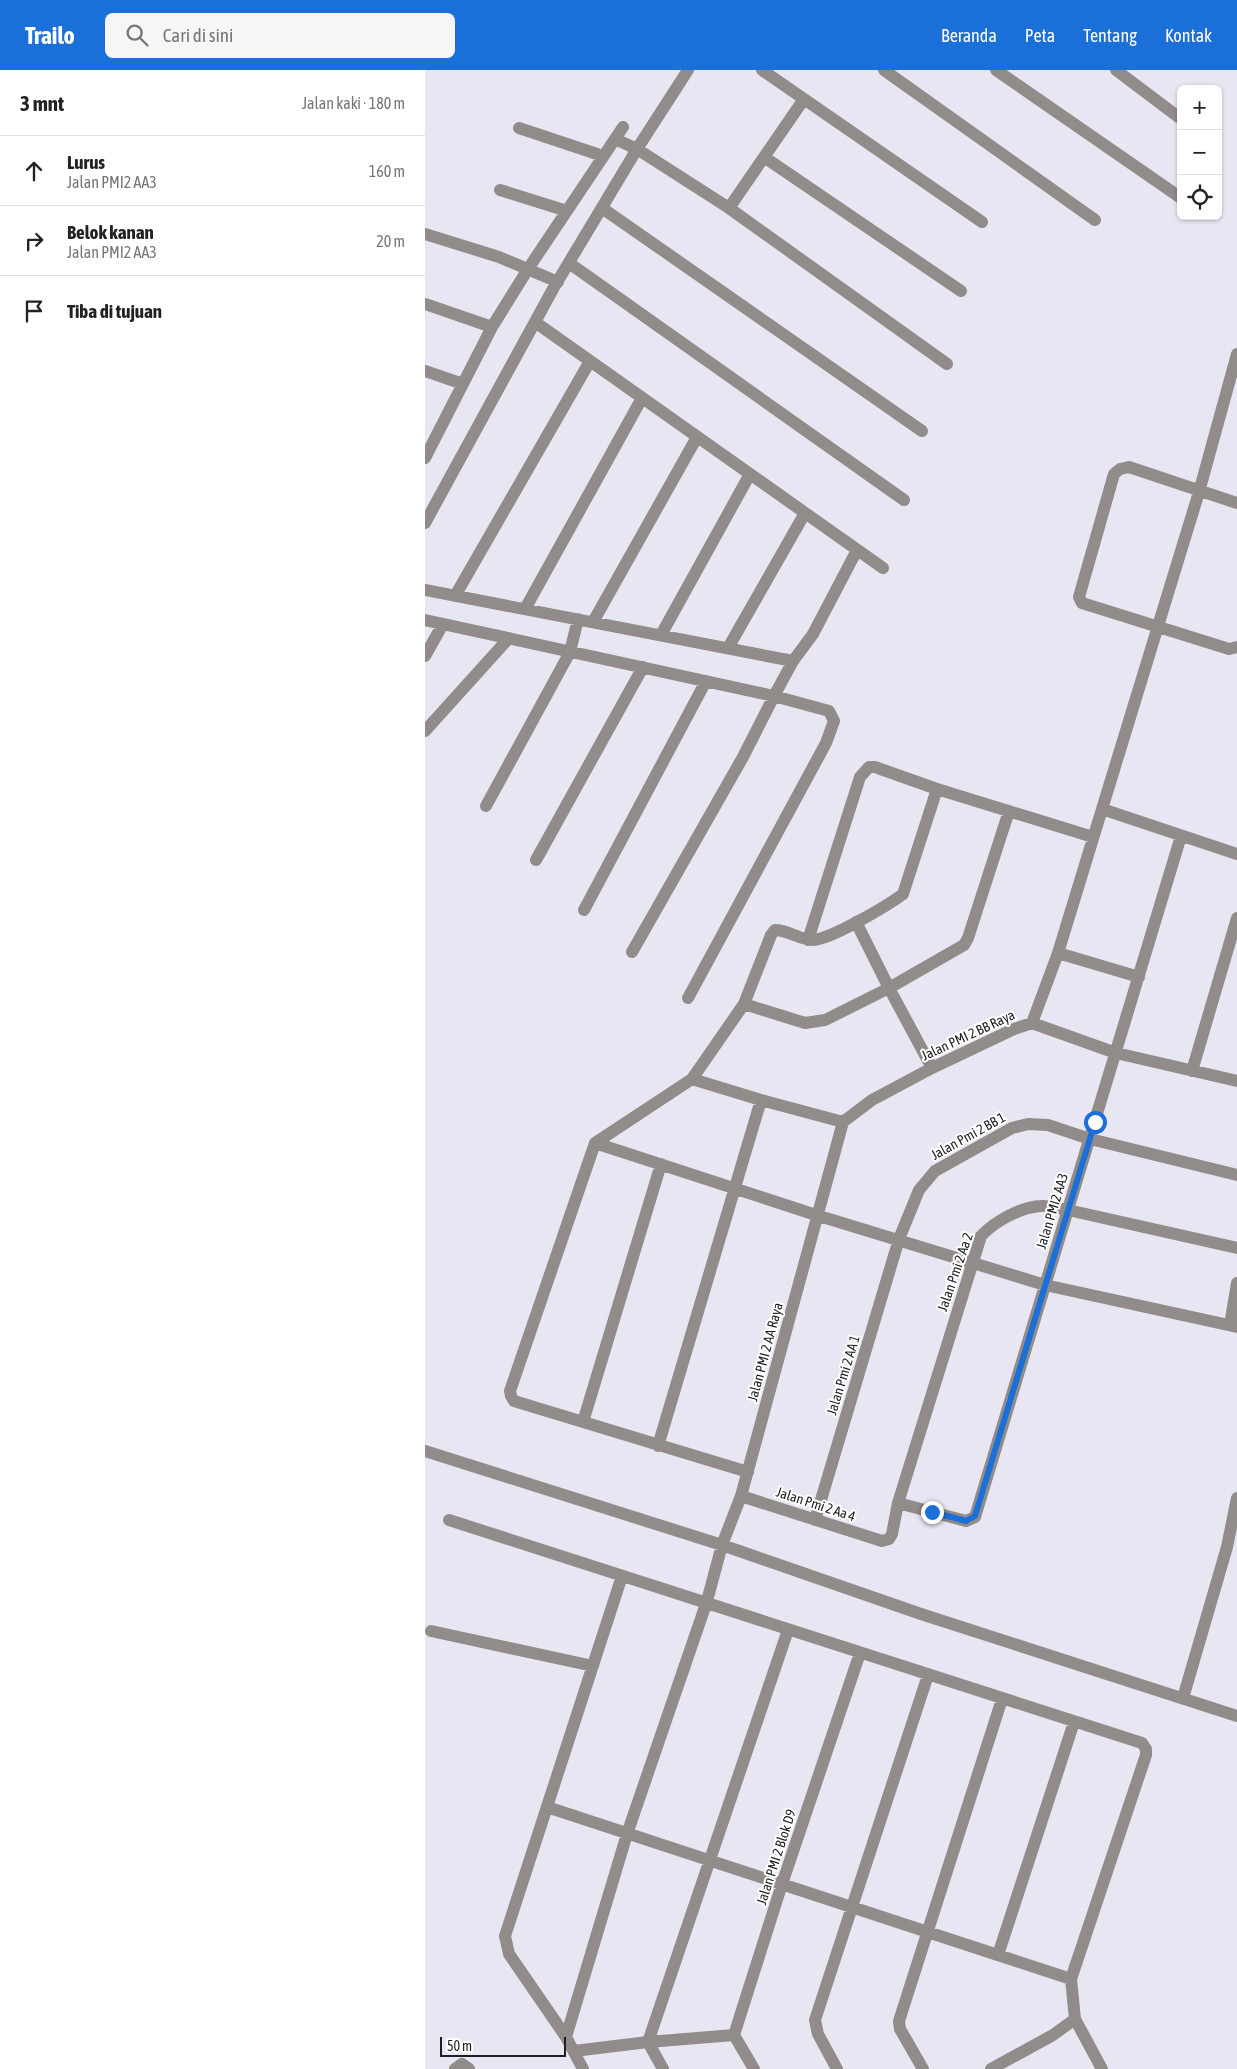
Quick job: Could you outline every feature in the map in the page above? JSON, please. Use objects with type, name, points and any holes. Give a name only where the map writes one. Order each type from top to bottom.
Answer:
[{"type":"street","points":[[425,523],[569,263],[637,149],[688,70]]},
{"type":"street","points":[[763,70],[982,222]]},
{"type":"street","points":[[884,70],[1095,220]]},
{"type":"street","points":[[996,70],[1177,195]]},
{"type":"street","points":[[1116,70],[1177,116]]},
{"type":"street","points":[[729,208],[804,99]]},
{"type":"street","points":[[425,458],[429,444],[493,327],[528,269],[623,127]]},
{"type":"street","points":[[519,128],[603,156]]},
{"type":"street","points":[[615,139],[637,149],[729,208],[947,364]]},
{"type":"street","points":[[764,157],[961,291]]},
{"type":"street","points":[[500,190],[567,211]]},
{"type":"street","points":[[602,208],[922,431]]},
{"type":"street","points":[[425,234],[499,257],[558,282]]},
{"type":"street","points":[[569,263],[904,500]]},
{"type":"street","points":[[425,304],[493,327]]},
{"type":"street","points":[[535,322],[883,568]]},
{"type":"street","points":[[1032,1023],[1058,953],[1199,492],[1237,354]]},
{"type":"street","points":[[455,596],[590,361]]},
{"type":"street","points":[[425,371],[463,384]]},
{"type":"street","points":[[525,609],[643,398]]},
{"type":"street","points":[[593,622],[697,437]]},
{"type":"street","points":[[1237,503],[1129,468],[1120,469],[1114,474],[1079,597],[1082,603],[1229,649],[1237,647]]},
{"type":"street","points":[[661,635],[750,474]]},
{"type":"street","points":[[728,648],[805,513]]},
{"type":"street","points":[[632,952],[739,765],[773,696],[793,662],[813,634],[857,550]]},
{"type":"street","points":[[425,590],[793,662]]},
{"type":"street","points":[[486,806],[570,652],[578,619]]},
{"type":"street","points":[[425,620],[773,696],[829,711],[834,721],[827,742],[688,998]]},
{"type":"street","points":[[425,656],[443,624]]},
{"type":"street","points":[[425,731],[509,638]]},
{"type":"street","points":[[536,860],[643,667]]},
{"type":"street","points":[[584,910],[706,681]]},
{"type":"street","points":[[808,940],[860,777],[869,767],[875,767],[937,789],[1093,837]]},
{"type":"street","points":[[748,1472],[657,1446],[515,1401],[511,1396],[510,1390],[595,1143],[692,1079],[744,1004],[771,935],[775,930],[781,930],[808,940],[819,939],[856,922],[903,894],[937,789]]},
{"type":"street","points":[[1102,809],[1237,854]]},
{"type":"street","points":[[744,1004],[805,1023],[815,1023],[825,1020],[889,988],[964,946],[1009,811]]},
{"type":"street","name":"Jalan PMI2 AA3","points":[[898,1503],[966,1521],[975,1516],[1181,836]]},
{"type":"street","points":[[1192,1071],[1237,918]]},
{"type":"street","points":[[856,922],[932,1068]]},
{"type":"street","points":[[1058,953],[1139,977]]},
{"type":"street","name":"Jalan PMI 2 BB Raya","points":[[843,1122],[872,1100],[932,1068],[1014,1029],[1032,1023],[1116,1053],[1237,1081]]},
{"type":"street","points":[[692,1079],[843,1122],[817,1215]]},
{"type":"street","points":[[657,1446],[761,1100]]},
{"type":"street","name":"Jalan Pmi 2 BB 1","points":[[899,1239],[919,1190],[935,1171],[1012,1128],[1028,1124],[1048,1125],[1090,1139],[1237,1174]]},
{"type":"street","points":[[595,1143],[1045,1286],[1234,1326],[1237,1284]]},
{"type":"street","points":[[583,1422],[661,1164]]},
{"type":"street","name":"Jalan Pmi 2 Aa 2","points":[[882,1541],[889,1538],[892,1534],[898,1503],[972,1262],[981,1236],[989,1227],[1027,1208],[1043,1206],[1237,1248]]},
{"type":"street","name":"Jalan PMI 2 AA Raya","points":[[565,2037],[627,1834],[707,1601],[722,1545],[741,1496],[817,1215]]},
{"type":"street","name":"Jalan Pmi 2 AA 1","points":[[815,1520],[899,1239]]},
{"type":"street","points":[[430,1452],[722,1545],[921,1614],[1237,1716]]},
{"type":"street","name":"Jalan Pmi 2 Aa 4","points":[[741,1496],[882,1541]]},
{"type":"street","points":[[1183,1698],[1227,1547],[1237,1498]]},
{"type":"street","points":[[449,1520],[622,1576],[707,1601],[788,1630],[1142,1743],[1146,1749],[1146,1755],[1071,1980],[1075,2019],[1103,2069]]},
{"type":"street","points":[[583,2069],[574,2050],[509,1954],[505,1936],[622,1576]]},
{"type":"street","points":[[663,2069],[648,2042],[788,1630]]},
{"type":"street","points":[[431,1631],[593,1666]]},
{"type":"street","name":"Jalan PMI 2 Blok D9","points":[[735,2035],[782,1884],[860,1653]]},
{"type":"street","points":[[837,2069],[818,2034],[815,2020],[928,1675]]},
{"type":"street","points":[[923,2069],[900,2028],[899,2021],[1002,1699]]},
{"type":"street","points":[[998,1955],[1074,1722]]},
{"type":"street","points":[[547,1807],[1071,1980]]},
{"type":"street","points":[[991,2069],[1006,2065],[1075,2019]]},
{"type":"street","points":[[574,2050],[735,2035],[753,2069]]},
{"type":"street","points":[[455,2069],[461,2064],[469,2069]]},
{"type":"route","points":[[932,1512],[966,1521],[971,1520],[975,1516],[1095,1122]]}]
